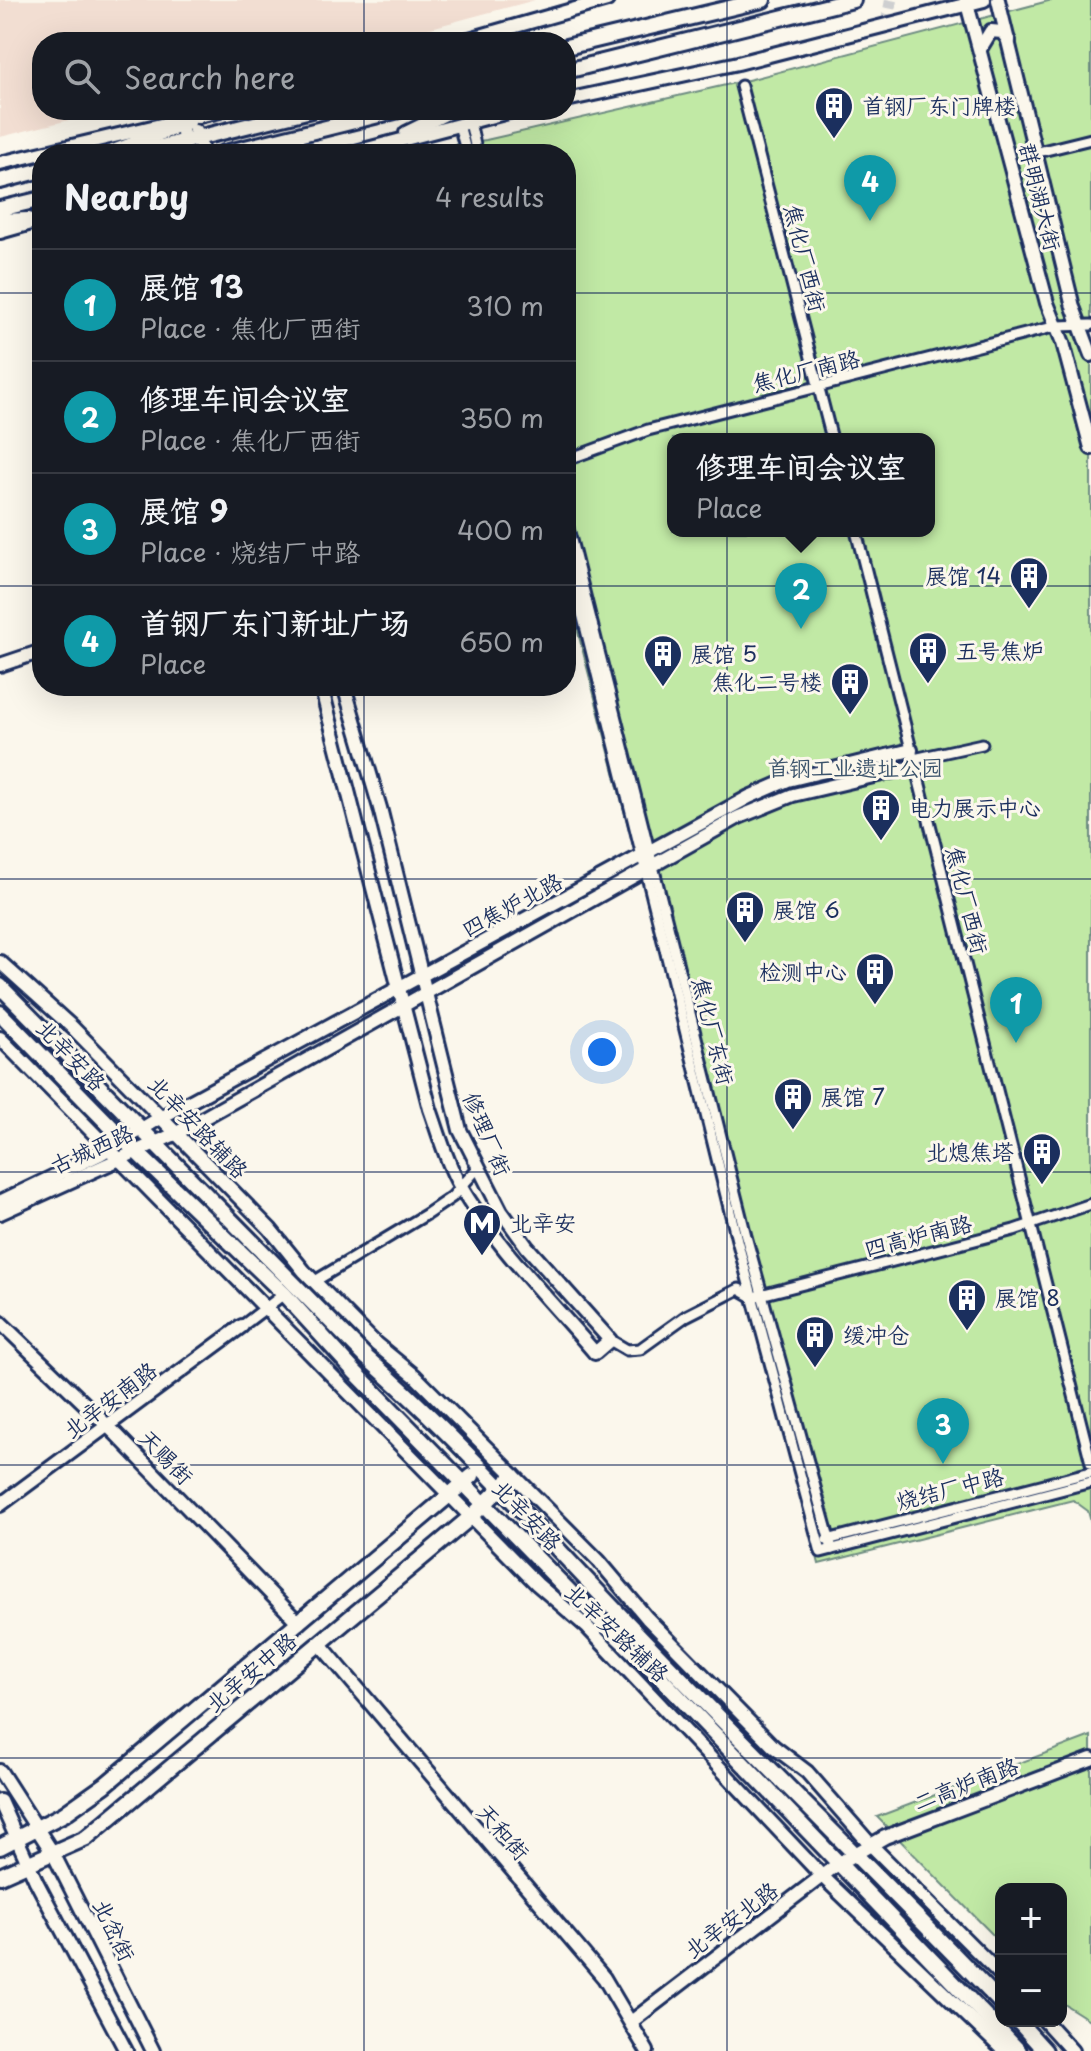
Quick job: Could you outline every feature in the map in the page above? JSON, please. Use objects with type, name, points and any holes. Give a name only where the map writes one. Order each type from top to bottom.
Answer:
[{"type":"main road","points":[[576,45],[763,0]]},
{"type":"main road","points":[[576,69],[853,0]]},
{"type":"main road","points":[[192,144],[276,120]]},
{"type":"main road","points":[[261,144],[359,120]]},
{"type":"main road","points":[[0,181],[32,173]]},
{"type":"main road","points":[[0,209],[32,201]]},
{"type":"main road","name":"北辛安路","points":[[0,986],[341,1332],[501,1487],[687,1683],[857,1852],[995,1997]]},
{"type":"main road","name":"北辛安路","points":[[0,1013],[124,1140],[284,1294],[354,1371],[657,1674],[1019,2051]]},
{"type":"main road","name":"北辛安中路","points":[[0,1847],[37,1828],[105,1785],[481,1467]]},
{"type":"main road","name":"北辛安中路","points":[[0,1876],[54,1855],[86,1838],[472,1516],[513,1476]]},
{"type":"main road","points":[[1024,2027],[1045,2051]]},
{"type":"street","points":[[494,32],[607,0]]},
{"type":"street","points":[[576,98],[738,63],[984,0]]},
{"type":"street","name":"群明湖大街","points":[[998,0],[1034,153],[1086,326],[1091,355]]},
{"type":"street","name":"群明湖大街","points":[[967,3],[1047,303],[1057,326],[1091,448]]},
{"type":"street","points":[[980,49],[991,31],[1002,32],[1009,41]]},
{"type":"street","name":"焦化厂西街","points":[[741,86],[831,433]]},
{"type":"street","points":[[79,144],[179,120]]},
{"type":"street","points":[[132,144],[196,120]]},
{"type":"street","points":[[376,144],[433,120]]},
{"type":"street","points":[[386,144],[479,120]]},
{"type":"street","points":[[186,124],[189,144]]},
{"type":"street","points":[[464,124],[466,144]]},
{"type":"street","points":[[464,124],[473,144]]},
{"type":"street","points":[[1034,153],[1091,139]]},
{"type":"street","points":[[0,163],[32,155]]},
{"type":"street","points":[[0,220],[32,219]]},
{"type":"street","points":[[0,232],[32,222]]},
{"type":"street","name":"焦化厂南路","points":[[576,456],[648,430],[819,386],[1057,326],[1086,326]]},
{"type":"street","name":"焦化厂西街","points":[[858,537],[1091,1463]]},
{"type":"street","name":"焦化厂东街","points":[[576,563],[644,854]]},
{"type":"street","name":"焦化厂东街","points":[[576,588],[648,869],[831,1544]]},
{"type":"street","points":[[0,665],[32,654]]},
{"type":"street","name":"修理厂街","points":[[324,696],[430,1109],[460,1185],[517,1261],[595,1353],[610,1340],[527,1247],[477,1169],[446,1085],[380,808],[347,696]]},
{"type":"street","points":[[914,758],[982,744]]},
{"type":"street","name":"四焦炉北路","points":[[143,1128],[715,813],[788,780],[914,758]]},
{"type":"street","name":"四焦炉北路","points":[[157,1142],[739,817],[793,795],[914,758]]},
{"type":"street","name":"焦化厂东街","points":[[648,869],[753,1297],[820,1547]]},
{"type":"street","name":"北辛安路辅路","points":[[0,962],[72,1027],[270,1229],[315,1281],[599,1561],[647,1618],[774,1747],[807,1772],[871,1845],[995,1969]]},
{"type":"street","name":"北辛安路辅路","points":[[0,1038],[264,1309],[452,1494],[551,1599],[587,1627],[821,1875],[1004,2051]]},
{"type":"street","name":"古城西路","points":[[0,1213],[114,1153],[124,1140],[143,1128]]},
{"type":"street","name":"古城西路","points":[[0,1202],[114,1153],[137,1150],[157,1142]]},
{"type":"street","points":[[341,1332],[315,1281],[452,1197],[477,1169]]},
{"type":"street","name":"四高炉南路","points":[[610,1340],[627,1350],[640,1349],[686,1316],[739,1289],[753,1297],[1032,1224],[1091,1204]]},
{"type":"street","points":[[242,1326],[284,1294]]},
{"type":"street","name":"天赐街","points":[[0,1322],[108,1427],[299,1623]]},
{"type":"street","name":"北辛安南路","points":[[0,1505],[242,1326]]},
{"type":"street","name":"烧结厂中路","points":[[820,1547],[1091,1472]]},
{"type":"street","name":"烧结厂中路","points":[[831,1544],[1091,1482]]},
{"type":"street","points":[[647,1618],[687,1683]]},
{"type":"street","name":"天和街","points":[[320,1644],[604,1978],[647,2051]]},
{"type":"street","points":[[657,1674],[674,1716]]},
{"type":"street","name":"二高炉南路","points":[[857,1852],[1091,1759]]},
{"type":"street","name":"北岔街","points":[[0,1771],[54,1855],[153,2051]]},
{"type":"street","name":"北岔街","points":[[0,1801],[126,2051]]},
{"type":"street","name":"北辛安北路","points":[[631,2022],[821,1875],[857,1852]]},
{"type":"street","points":[[984,2013],[993,2038]]},
{"type":"street","points":[[1029,2027],[1034,2038]]},
{"type":"street","points":[[1050,2027],[1072,2051]]},
{"type":"shaded area","points":[[0,0],[535,0],[416,32],[32,32],[32,120],[69,120],[0,137]]},
{"type":"green space","name":"首钢工业遗址公园","points":[[1052,0],[1091,0],[1091,1522],[1088,1511],[1073,1500],[819,1564],[576,625],[576,144],[459,144],[752,79]]},
{"type":"green space","points":[[1091,1736],[1091,2021],[1067,2006],[1067,1883],[995,1883],[995,1937],[877,1817]]},
{"type":"tunnel","points":[[886,26],[891,0]]},
{"type":"place","name":"首钢厂东门牌楼","points":[[834,140]]},
{"type":"place","name":"首钢厂东门新址广场","points":[[870,221]]},
{"type":"place","name":"展馆 14","points":[[1029,610]]},
{"type":"place","name":"修理车间会议室","points":[[801,629]]},
{"type":"place","name":"五号焦炉","points":[[928,685]]},
{"type":"place","name":"展馆 5","points":[[663,688]]},
{"type":"place","name":"焦化二号楼","points":[[850,716]]},
{"type":"place","name":"电力展示中心","points":[[881,842]]},
{"type":"place","name":"展馆 6","points":[[745,944]]},
{"type":"place","name":"检测中心","points":[[875,1006]]},
{"type":"place","name":"展馆 13","points":[[1016,1043]]},
{"type":"place","name":"展馆 7","points":[[793,1131]]},
{"type":"place","name":"北熄焦塔","points":[[1042,1186]]},
{"type":"place","name":"北辛安","points":[[482,1257]]},
{"type":"place","name":"展馆 8","points":[[967,1332]]},
{"type":"place","name":"缓冲仓","points":[[815,1369]]},
{"type":"place","name":"展馆 9","points":[[943,1464]]}]
